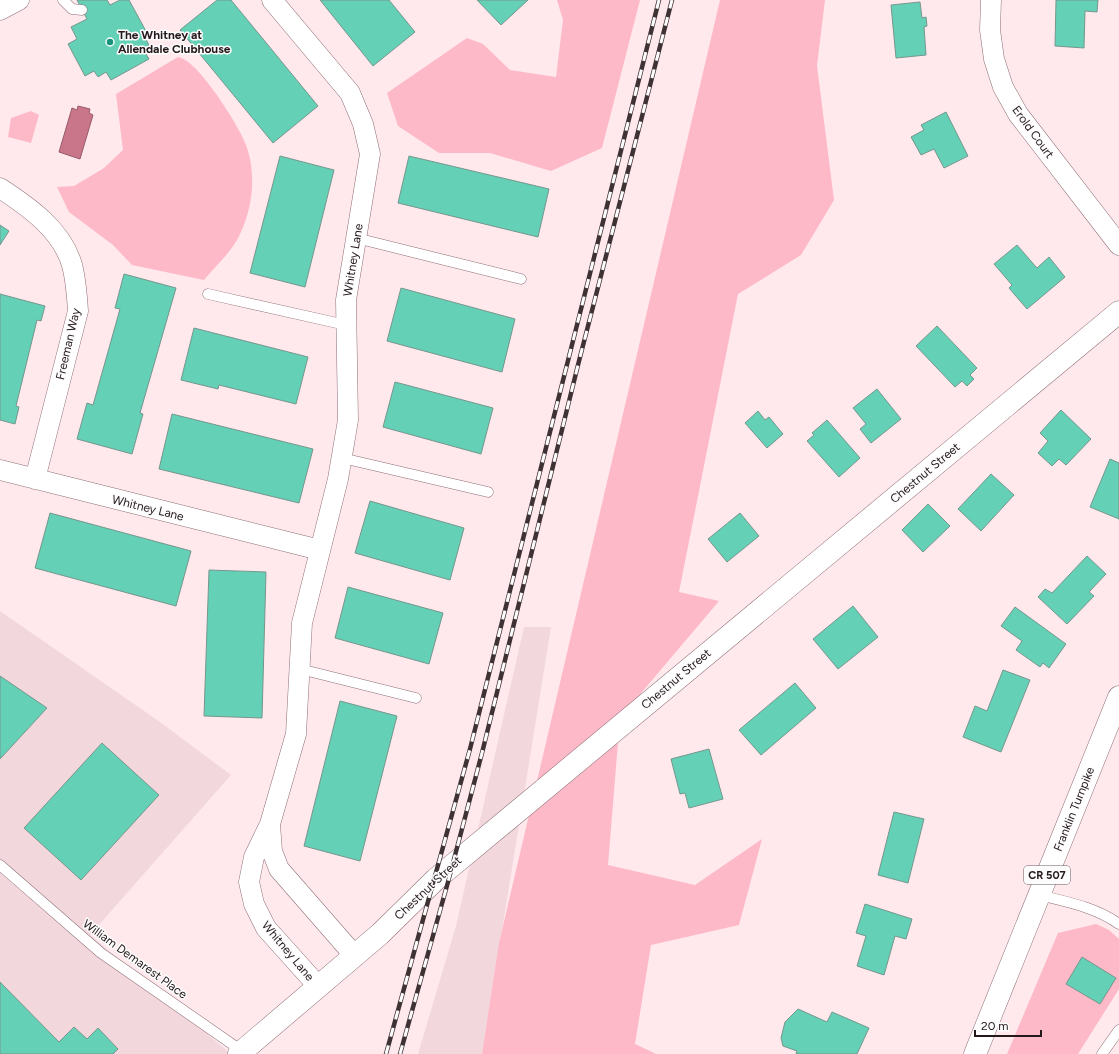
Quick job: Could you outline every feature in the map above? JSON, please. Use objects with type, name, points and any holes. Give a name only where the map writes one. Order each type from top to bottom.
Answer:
[{"type":"street","points":[[0,10],[19,0]]},
{"type":"street","name":"Whitney Lane","points":[[272,0],[350,93],[363,124],[370,154],[346,300],[348,420],[342,458],[302,623],[296,734],[270,824],[254,857],[249,882],[254,904],[266,928],[318,986]]},
{"type":"street","name":"Erold Court","points":[[991,0],[990,30],[994,59],[1003,87],[1018,114],[1119,245]]},
{"type":"street","name":"Freeman Way","points":[[0,188],[28,208],[48,225],[61,242],[72,264],[76,289],[78,311],[36,480]]},
{"type":"street","name":"Chestnut Street","points":[[240,1053],[380,934],[436,879],[1119,312]]},
{"type":"street","name":"Whitney Lane","points":[[0,470],[320,550]]},
{"type":"street","name":"Franklin Turnpike","points":[[975,1054],[1119,697]]},
{"type":"street","name":"Whitney Lane","points":[[270,824],[272,851],[279,869],[354,955]]},
{"type":"lane","points":[[63,0],[72,9],[82,10]]},
{"type":"lane","points":[[356,238],[521,279]]},
{"type":"lane","points":[[208,294],[346,325]]},
{"type":"lane","points":[[342,458],[488,492]]},
{"type":"lane","points":[[300,669],[416,698]]},
{"type":"lane","name":"William Demarest Place","points":[[0,865],[101,953],[240,1053]]},
{"type":"lane","points":[[1039,895],[1084,906],[1108,916],[1119,924]]},
{"type":"lane","points":[[1102,1054],[1119,1030]]},
{"type":"shaded area","points":[[557,0],[640,0],[602,148],[551,171],[490,153],[439,153],[398,126],[387,93],[467,38],[483,44],[510,70],[556,77],[563,20]]},
{"type":"shaded area","points":[[720,0],[825,0],[817,66],[834,200],[801,255],[738,294],[679,592],[719,601],[620,718],[608,865],[695,885],[762,839],[739,925],[651,945],[635,1044],[656,1054],[482,1054],[499,943]]},
{"type":"shaded area","points":[[178,57],[194,67],[224,106],[245,142],[252,171],[249,207],[242,229],[230,250],[204,280],[132,265],[113,245],[69,212],[57,187],[74,186],[104,168],[123,150],[116,94]]},
{"type":"shaded area","points":[[78,106],[90,109],[89,113],[93,115],[80,159],[59,152],[72,108],[77,110]]},
{"type":"shaded area","points":[[31,111],[39,115],[31,143],[8,137],[11,118]]},
{"type":"shaded area","points":[[0,611],[160,722],[231,775],[90,935],[231,1054],[0,1054]]},
{"type":"shaded area","points":[[524,627],[551,627],[482,1054],[418,1054],[456,926]]},
{"type":"shaded area","points":[[1096,924],[1109,930],[1119,939],[1119,989],[1078,1054],[1007,1054],[1058,933]]},
{"type":"building","name":"The Whitney at Allendale Clubhouse","points":[[77,0],[107,0],[110,5],[120,0],[129,0],[147,33],[143,34],[149,45],[143,49],[149,59],[111,80],[106,72],[98,77],[94,71],[85,76],[68,44],[77,39],[71,27],[87,19]]},
{"type":"building","points":[[217,0],[231,0],[318,106],[273,143],[180,30]]},
{"type":"building","points":[[320,0],[389,0],[415,32],[373,66]]},
{"type":"building","points":[[477,0],[528,0],[501,25]]},
{"type":"building","points":[[1056,0],[1098,0],[1097,12],[1085,11],[1084,48],[1055,46]]},
{"type":"building","points":[[920,2],[922,18],[926,17],[927,26],[924,27],[926,55],[896,58],[891,5]]},
{"type":"building","points":[[946,112],[968,156],[944,168],[934,149],[921,155],[911,137],[924,130],[921,125]]},
{"type":"building","points":[[280,156],[334,170],[305,287],[250,273]]},
{"type":"building","points":[[409,156],[549,189],[538,237],[398,203]]},
{"type":"building","points":[[0,225],[9,231],[0,245]]},
{"type":"building","points":[[1017,245],[1037,268],[1049,257],[1065,277],[1027,309],[1009,288],[1012,285],[994,264]]},
{"type":"building","points":[[124,274],[176,288],[140,413],[143,414],[132,454],[77,439],[87,403],[93,405],[120,309],[115,308]]},
{"type":"building","points":[[401,288],[515,319],[502,372],[387,341]]},
{"type":"building","points":[[0,294],[45,306],[41,321],[37,320],[16,406],[19,407],[15,424],[0,420]]},
{"type":"building","points":[[937,326],[977,368],[970,375],[974,379],[967,386],[962,381],[955,387],[916,346]]},
{"type":"building","points":[[194,328],[308,357],[296,404],[219,385],[218,389],[181,380]]},
{"type":"building","points":[[395,382],[493,408],[481,454],[383,427]]},
{"type":"building","points":[[877,389],[901,419],[871,443],[860,429],[866,424],[853,408]]},
{"type":"building","points":[[1061,410],[1091,439],[1066,465],[1059,459],[1052,466],[1038,453],[1048,441],[1040,433]]},
{"type":"building","points":[[758,411],[765,420],[769,417],[783,434],[767,448],[745,423]]},
{"type":"building","points":[[172,414],[313,449],[299,503],[159,469]]},
{"type":"building","points":[[827,420],[860,458],[839,477],[807,441],[814,435],[812,433]]},
{"type":"building","points":[[1110,459],[1119,463],[1119,519],[1090,507]]},
{"type":"building","points":[[991,474],[1014,495],[981,531],[958,509]]},
{"type":"building","points":[[370,501],[464,528],[450,580],[355,553]]},
{"type":"building","points":[[928,504],[950,526],[923,552],[902,530]]},
{"type":"building","points":[[50,513],[191,551],[176,606],[35,568]]},
{"type":"building","points":[[740,513],[759,536],[727,562],[708,539]]},
{"type":"building","points":[[1087,556],[1106,574],[1089,592],[1094,596],[1067,624],[1038,597],[1045,589],[1052,593]]},
{"type":"building","points":[[209,570],[266,572],[262,718],[204,716]]},
{"type":"building","points":[[348,587],[443,613],[429,664],[335,638]]},
{"type":"building","points":[[853,606],[878,637],[838,669],[813,639]]},
{"type":"building","points":[[1015,607],[1066,644],[1049,668],[1043,663],[1040,667],[1016,650],[1022,641],[1001,626]]},
{"type":"building","points":[[1003,670],[1030,680],[1001,752],[963,737],[975,706],[987,711]]},
{"type":"building","points":[[0,676],[47,708],[0,759]]},
{"type":"building","points":[[795,683],[816,708],[761,755],[739,730]]},
{"type":"building","points":[[340,701],[397,716],[360,861],[304,846]]},
{"type":"building","points":[[102,743],[159,795],[81,880],[24,828]]},
{"type":"building","points":[[709,749],[723,799],[689,808],[685,793],[680,794],[671,759]]},
{"type":"building","points":[[894,812],[924,819],[908,883],[878,875]]},
{"type":"building","points":[[865,904],[912,919],[906,939],[895,936],[884,975],[857,966],[866,936],[856,933]]},
{"type":"building","points":[[1082,957],[1116,978],[1100,1004],[1066,984]]},
{"type":"building","points":[[0,982],[59,1042],[74,1027],[87,1039],[98,1028],[118,1049],[113,1054],[0,1054]]},
{"type":"building","points":[[798,1009],[827,1022],[832,1012],[869,1028],[857,1054],[796,1054],[797,1051],[783,1046],[781,1038],[785,1022]]},
{"type":"railway","points":[[386,1054],[470,749],[659,0]]},
{"type":"railway","points":[[400,1054],[482,753],[579,361],[672,0]]},
{"type":"place","name":"The Whitney at Allendale Clubhouse","points":[[110,42]]}]
